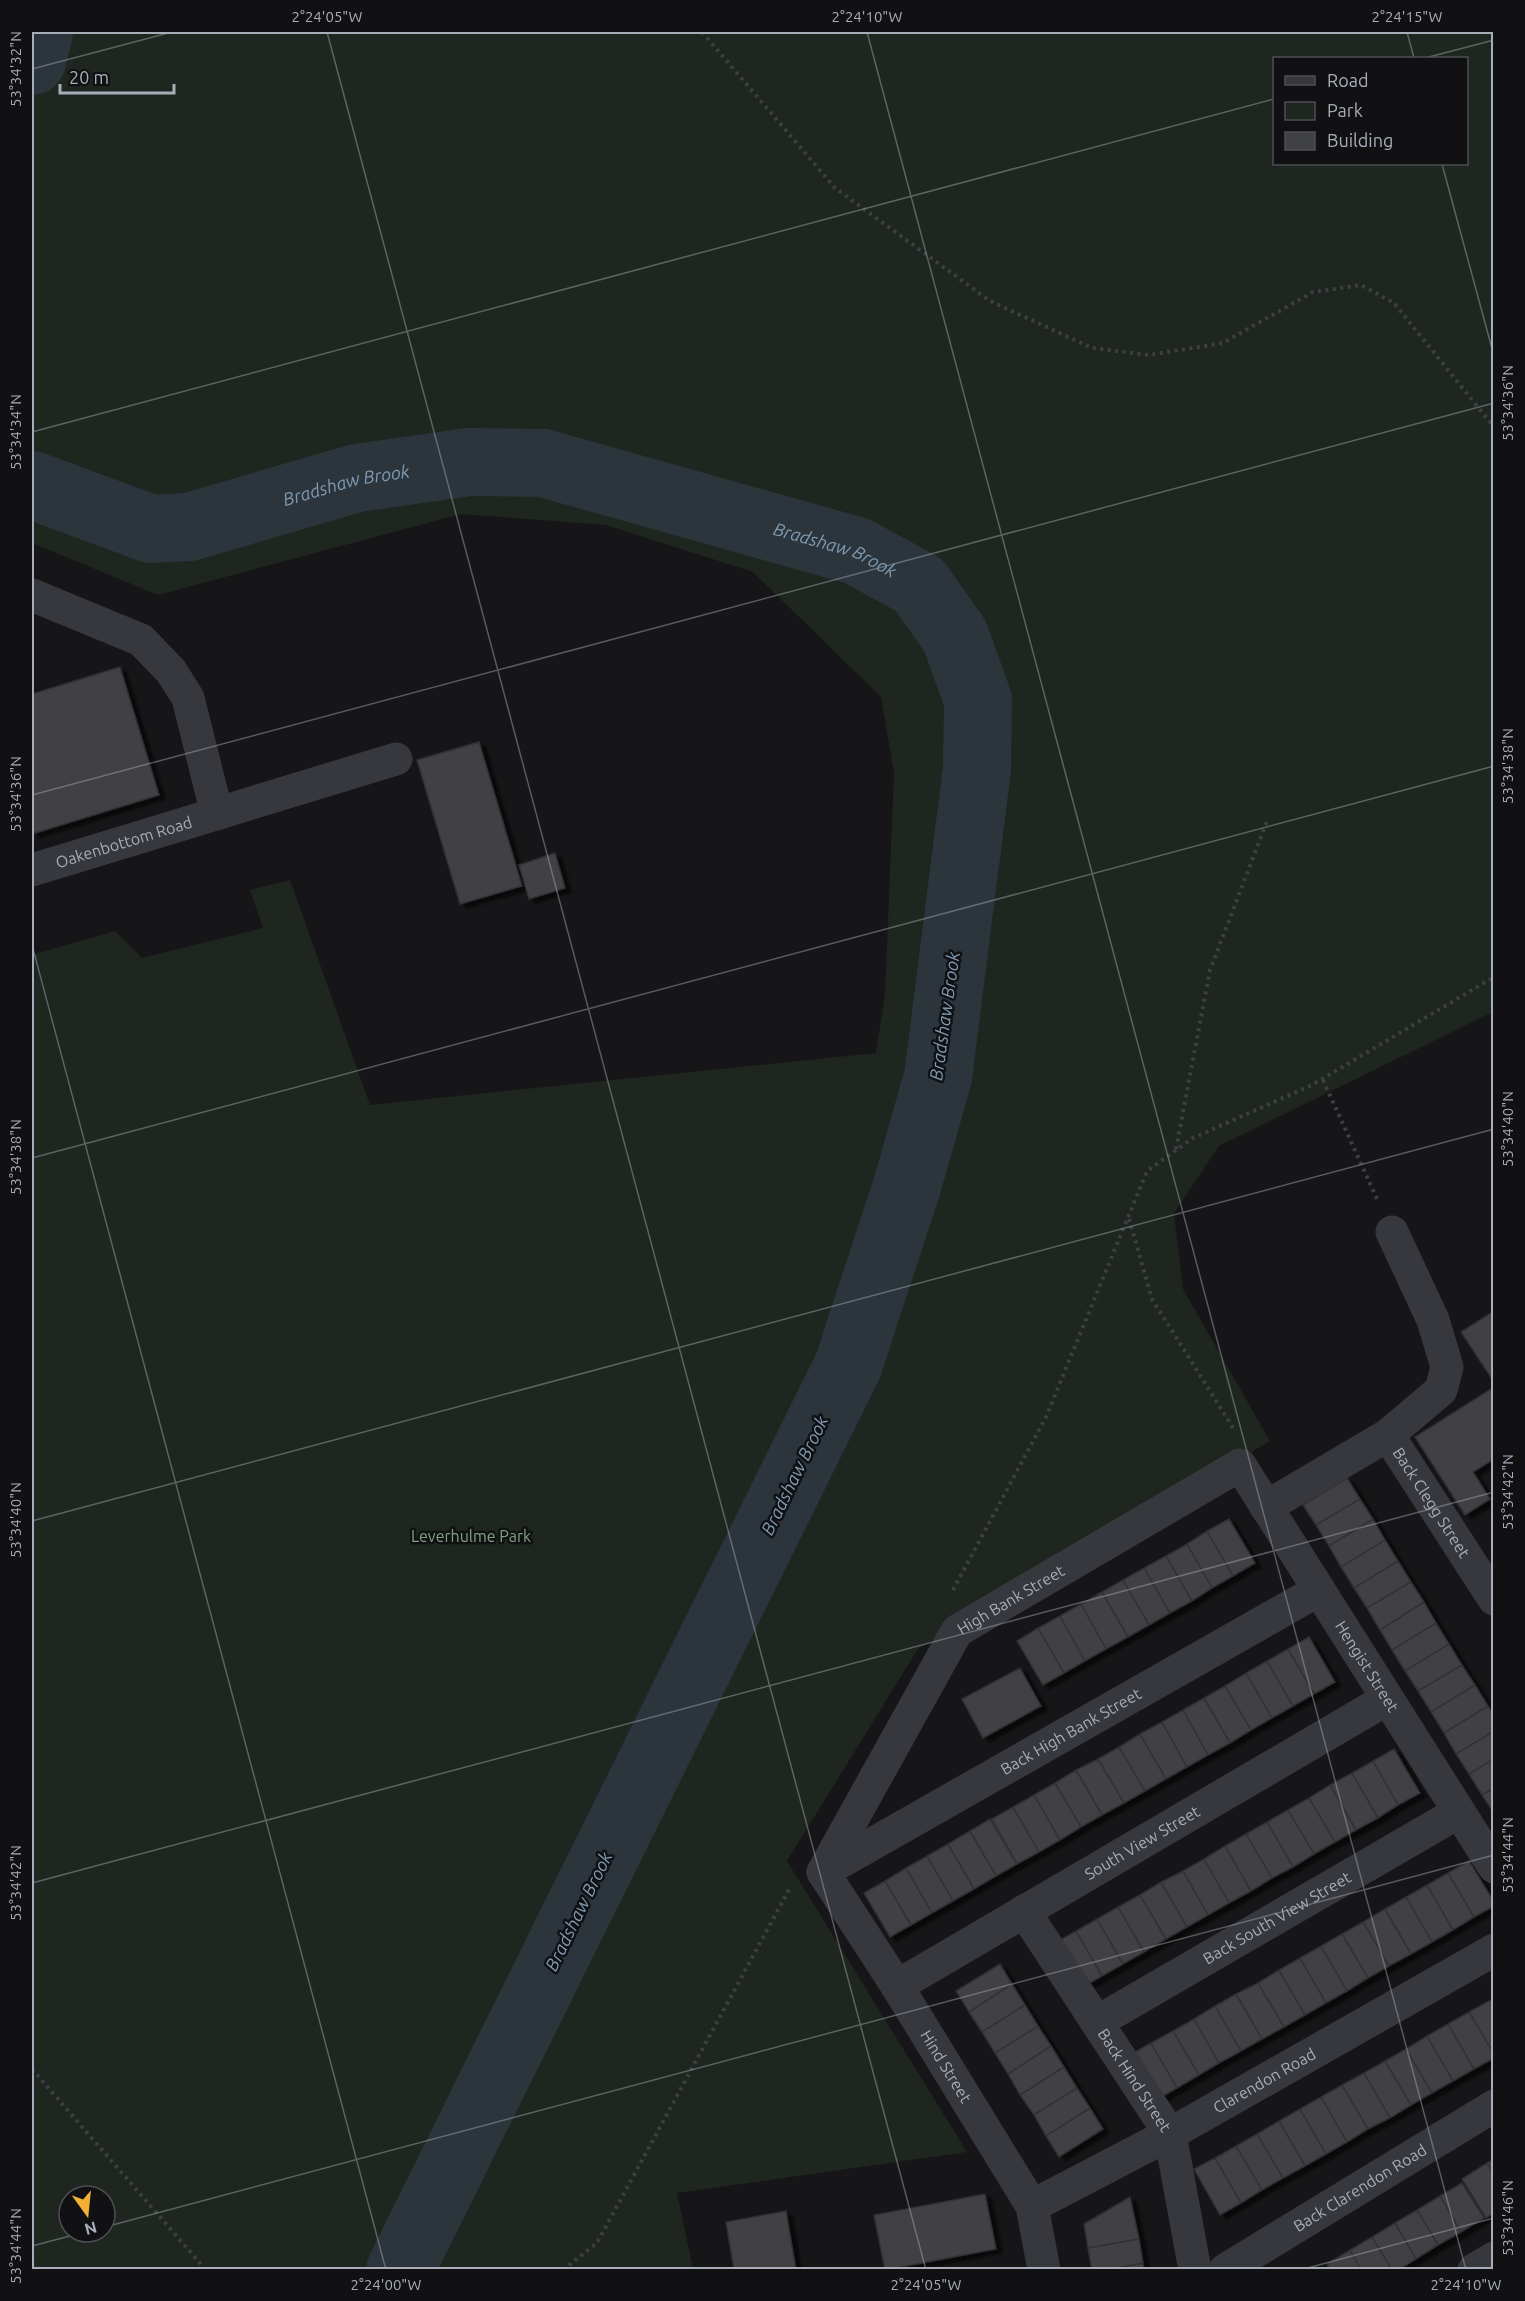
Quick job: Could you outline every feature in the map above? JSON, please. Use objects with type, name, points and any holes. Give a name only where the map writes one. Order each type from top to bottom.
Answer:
[{"type":"street","points":[[32,595],[141,640],[171,672],[188,698],[217,814]]},
{"type":"street","name":"Oakenbottom Road","points":[[32,870],[396,759]]},
{"type":"street","points":[[1388,1435],[1441,1390],[1447,1367],[1433,1320],[1392,1232]]},
{"type":"street","name":"Back Clegg Street","points":[[1266,1507],[1388,1435],[1494,1599]]},
{"type":"street","name":"Hengist Street","points":[[1240,1465],[1459,1812],[1489,1850]]},
{"type":"street","name":"High Bank Street","points":[[823,1872],[957,1631],[1240,1465]]},
{"type":"street","name":"Back High Bank Street","points":[[823,1872],[1318,1590]]},
{"type":"street","name":"South View Street","points":[[897,1986],[1387,1699]]},
{"type":"street","name":"Back South View Street","points":[[1097,2022],[1459,1812]]},
{"type":"street","name":"Hind Street","points":[[823,1872],[897,1986],[1032,2206],[1044,2270]]},
{"type":"street","name":"Back Hind Street","points":[[1024,1911],[1170,2134],[1195,2270]]},
{"type":"street","name":"Clarendon Road","points":[[1032,2206],[1170,2134],[1494,1950]]},
{"type":"street","name":"Back Clarendon Road","points":[[1225,2270],[1494,2106]]},
{"type":"street","points":[[1474,2270],[1494,2258]]},
{"type":"path","points":[[702,32],[836,188],[990,301],[1092,348],[1149,355],[1223,343],[1313,292],[1361,285],[1394,303],[1494,427]]},
{"type":"path","points":[[1176,1150],[1209,970],[1267,821]]},
{"type":"path","points":[[1240,1465],[1236,1434],[1152,1299],[1129,1219],[1148,1171],[1193,1138],[1322,1080],[1494,977]]},
{"type":"path","points":[[1322,1080],[1392,1232]]},
{"type":"path","points":[[32,2069],[206,2270]]},
{"type":"path","points":[[32,2264],[41,2270]]},
{"type":"green space","name":"Leverhulme Park","points":[[32,32],[1493,32],[1493,1012],[1219,1146],[1174,1213],[1183,1289],[1270,1441],[918,1649],[787,1861],[967,2152],[677,2193],[693,2269],[32,2270],[32,955],[115,931],[142,958],[263,928],[250,890],[290,880],[370,1105],[876,1053],[885,994],[894,773],[881,697],[753,572],[606,525],[461,514],[158,595],[32,543]]},
{"type":"building","points":[[120,667],[159,795],[32,834],[32,694]]},
{"type":"building","points":[[479,742],[522,886],[460,904],[417,760]]},
{"type":"building","points":[[555,853],[565,888],[529,899],[519,865]]},
{"type":"building","points":[[1494,1311],[1494,1382],[1461,1332]]},
{"type":"building","points":[[1494,1387],[1494,1459],[1473,1472],[1490,1499],[1465,1515],[1415,1437]]},
{"type":"building","points":[[1347,1478],[1360,1499],[1316,1525],[1303,1505]]},
{"type":"building","points":[[1360,1499],[1373,1519],[1329,1546],[1316,1525]]},
{"type":"building","points":[[1229,1519],[1255,1563],[1233,1576],[1207,1531]]},
{"type":"building","points":[[1373,1519],[1385,1540],[1341,1567],[1329,1546]]},
{"type":"building","points":[[1207,1531],[1233,1576],[1212,1588],[1187,1544]]},
{"type":"building","points":[[1385,1540],[1398,1561],[1354,1588],[1341,1567]]},
{"type":"building","points":[[1187,1544],[1212,1588],[1192,1601],[1166,1556]]},
{"type":"building","points":[[1166,1556],[1192,1601],[1170,1613],[1144,1568]]},
{"type":"building","points":[[1398,1561],[1411,1582],[1367,1608],[1354,1588]]},
{"type":"building","points":[[1144,1568],[1170,1613],[1149,1625],[1123,1580]]},
{"type":"building","points":[[1123,1580],[1149,1625],[1128,1637],[1102,1592]]},
{"type":"building","points":[[1411,1582],[1424,1602],[1380,1630],[1367,1608]]},
{"type":"building","points":[[1102,1592],[1128,1637],[1106,1649],[1081,1604]]},
{"type":"building","points":[[1424,1602],[1436,1623],[1392,1650],[1380,1630]]},
{"type":"building","points":[[1081,1604],[1106,1649],[1085,1661],[1060,1616]]},
{"type":"building","points":[[1060,1616],[1085,1661],[1064,1673],[1038,1628]]},
{"type":"building","points":[[1436,1623],[1449,1644],[1405,1671],[1392,1650]]},
{"type":"building","points":[[1038,1628],[1064,1673],[1043,1685],[1017,1641]]},
{"type":"building","points":[[1309,1637],[1335,1682],[1314,1694],[1288,1649]]},
{"type":"building","points":[[1449,1644],[1462,1665],[1418,1691],[1405,1671]]},
{"type":"building","points":[[1288,1649],[1314,1694],[1293,1706],[1267,1661]]},
{"type":"building","points":[[1267,1661],[1293,1706],[1272,1718],[1246,1673]]},
{"type":"building","points":[[1462,1665],[1475,1685],[1431,1712],[1418,1691]]},
{"type":"building","points":[[1020,1668],[1041,1706],[983,1738],[962,1699]]},
{"type":"building","points":[[1246,1673],[1272,1718],[1251,1730],[1225,1686]]},
{"type":"building","points":[[1475,1685],[1488,1706],[1444,1733],[1431,1712]]},
{"type":"building","points":[[1225,1686],[1251,1730],[1230,1743],[1204,1698]]},
{"type":"building","points":[[1204,1698],[1230,1743],[1208,1755],[1183,1710]]},
{"type":"building","points":[[1488,1706],[1494,1715],[1494,1731],[1456,1754],[1444,1733]]},
{"type":"building","points":[[1183,1710],[1208,1755],[1187,1767],[1162,1722]]},
{"type":"building","points":[[1162,1722],[1187,1767],[1166,1779],[1140,1734]]},
{"type":"building","points":[[1494,1731],[1494,1759],[1469,1774],[1456,1754]]},
{"type":"building","points":[[1140,1734],[1166,1779],[1145,1791],[1119,1747]]},
{"type":"building","points":[[1119,1747],[1145,1791],[1124,1803],[1098,1759]]},
{"type":"building","points":[[1394,1749],[1420,1793],[1398,1805],[1373,1761]]},
{"type":"building","points":[[1098,1759],[1124,1803],[1102,1815],[1076,1770]]},
{"type":"building","points":[[1494,1759],[1494,1788],[1482,1795],[1469,1774]]},
{"type":"building","points":[[1373,1761],[1398,1805],[1378,1818],[1352,1773]]},
{"type":"building","points":[[1076,1770],[1102,1815],[1081,1827],[1055,1783]]},
{"type":"building","points":[[1352,1773],[1378,1818],[1356,1830],[1330,1785]]},
{"type":"building","points":[[1055,1783],[1081,1827],[1060,1840],[1034,1795]]},
{"type":"building","points":[[1330,1785],[1356,1830],[1335,1842],[1309,1798]]},
{"type":"building","points":[[1494,1788],[1494,1813],[1482,1795]]},
{"type":"building","points":[[1034,1795],[1060,1840],[1039,1852],[1013,1807]]},
{"type":"building","points":[[1309,1798],[1335,1842],[1314,1854],[1288,1810]]},
{"type":"building","points":[[1013,1807],[1039,1852],[1017,1864],[992,1819]]},
{"type":"building","points":[[1288,1810],[1314,1854],[1293,1867],[1267,1822]]},
{"type":"building","points":[[990,1819],[1017,1864],[996,1876],[970,1831]]},
{"type":"building","points":[[1267,1822],[1293,1867],[1272,1878],[1246,1834]]},
{"type":"building","points":[[970,1831],[996,1876],[974,1889],[948,1844]]},
{"type":"building","points":[[1246,1834],[1272,1878],[1251,1891],[1225,1846]]},
{"type":"building","points":[[948,1844],[974,1889],[953,1901],[927,1856]]},
{"type":"building","points":[[1225,1846],[1251,1891],[1229,1903],[1204,1859]]},
{"type":"building","points":[[927,1856],[953,1901],[932,1913],[906,1868]]},
{"type":"building","points":[[1204,1859],[1229,1903],[1208,1915],[1183,1871]]},
{"type":"building","points":[[1469,1861],[1494,1902],[1494,1906],[1474,1917],[1448,1873]]},
{"type":"building","points":[[906,1868],[932,1913],[911,1925],[885,1881]]},
{"type":"building","points":[[1183,1871],[1208,1915],[1187,1927],[1161,1882]]},
{"type":"building","points":[[1448,1873],[1474,1917],[1453,1930],[1427,1885]]},
{"type":"building","points":[[885,1881],[911,1925],[890,1937],[864,1893]]},
{"type":"building","points":[[1161,1882],[1187,1927],[1166,1939],[1140,1895]]},
{"type":"building","points":[[1427,1885],[1453,1930],[1432,1942],[1406,1897]]},
{"type":"building","points":[[1140,1895],[1166,1939],[1144,1952],[1118,1907]]},
{"type":"building","points":[[1406,1897],[1432,1942],[1411,1954],[1385,1909]]},
{"type":"building","points":[[1118,1907],[1144,1952],[1123,1964],[1097,1919]]},
{"type":"building","points":[[1385,1909],[1411,1954],[1389,1966],[1363,1922]]},
{"type":"building","points":[[1097,1919],[1123,1964],[1102,1976],[1076,1931]]},
{"type":"building","points":[[1363,1922],[1389,1966],[1368,1978],[1342,1934]]},
{"type":"building","points":[[1076,1931],[1102,1976],[1081,1988],[1055,1943]]},
{"type":"building","points":[[1342,1934],[1368,1978],[1347,1991],[1321,1946]]},
{"type":"building","points":[[1321,1946],[1347,1991],[1326,2003],[1300,1958]]},
{"type":"building","points":[[1300,1958],[1326,2003],[1305,2015],[1279,1970]]},
{"type":"building","points":[[1000,1964],[1012,1984],[969,2012],[956,1991]]},
{"type":"building","points":[[1279,1970],[1305,2015],[1284,2027],[1258,1983]]},
{"type":"building","points":[[1258,1983],[1284,2027],[1262,2039],[1236,1994]]},
{"type":"building","points":[[1012,1984],[1025,2005],[982,2032],[969,2012]]},
{"type":"building","points":[[1236,1994],[1262,2039],[1241,2051],[1215,2006]]},
{"type":"building","points":[[1491,2000],[1494,2005],[1494,2054],[1469,2012]]},
{"type":"building","points":[[1025,2005],[1038,2026],[995,2053],[982,2032]]},
{"type":"building","points":[[1215,2006],[1241,2051],[1219,2063],[1194,2019]]},
{"type":"building","points":[[1469,2012],[1494,2054],[1494,2058],[1474,2069],[1448,2024]]},
{"type":"building","points":[[1194,2019],[1219,2063],[1199,2075],[1173,2031]]},
{"type":"building","points":[[1448,2024],[1474,2069],[1453,2081],[1427,2036]]},
{"type":"building","points":[[1038,2026],[1051,2046],[1008,2074],[995,2053]]},
{"type":"building","points":[[1173,2031],[1199,2075],[1177,2088],[1151,2043]]},
{"type":"building","points":[[1427,2036],[1453,2081],[1432,2093],[1406,2049]]},
{"type":"building","points":[[1151,2043],[1177,2088],[1156,2100],[1130,2055]]},
{"type":"building","points":[[1051,2046],[1064,2067],[1020,2095],[1008,2074]]},
{"type":"building","points":[[1406,2049],[1432,2093],[1411,2105],[1385,2061]]},
{"type":"building","points":[[1385,2061],[1411,2105],[1390,2118],[1364,2073]]},
{"type":"building","points":[[1064,2067],[1077,2088],[1034,2115],[1020,2095]]},
{"type":"building","points":[[1364,2073],[1390,2118],[1368,2129],[1342,2085]]},
{"type":"building","points":[[1342,2085],[1368,2129],[1347,2142],[1321,2097]]},
{"type":"building","points":[[1077,2088],[1090,2108],[1046,2136],[1034,2115]]},
{"type":"building","points":[[1321,2097],[1347,2142],[1326,2154],[1300,2109]]},
{"type":"building","points":[[1090,2108],[1103,2129],[1059,2157],[1046,2136]]},
{"type":"building","points":[[1300,2109],[1326,2154],[1305,2166],[1279,2121]]},
{"type":"building","points":[[1279,2121],[1305,2166],[1283,2178],[1257,2134]]},
{"type":"building","points":[[1257,2134],[1283,2178],[1262,2190],[1236,2146]]},
{"type":"building","points":[[1236,2146],[1262,2190],[1241,2203],[1215,2158]]},
{"type":"building","points":[[1215,2158],[1241,2203],[1220,2215],[1194,2169]]},
{"type":"building","points":[[1494,2159],[1494,2174],[1487,2163]]},
{"type":"building","points":[[1487,2163],[1494,2174],[1494,2213],[1486,2218],[1462,2179]]},
{"type":"building","points":[[1462,2183],[1484,2218],[1461,2232],[1440,2196]]},
{"type":"building","points":[[985,2194],[996,2249],[885,2270],[874,2215]]},
{"type":"building","points":[[1440,2196],[1461,2232],[1438,2245],[1417,2210]]},
{"type":"building","points":[[1130,2197],[1139,2239],[1088,2248],[1084,2224]]},
{"type":"building","points":[[1417,2210],[1438,2245],[1416,2259],[1395,2223]]},
{"type":"building","points":[[786,2211],[796,2270],[734,2270],[726,2222]]},
{"type":"building","points":[[1395,2223],[1416,2259],[1398,2270],[1392,2270],[1372,2237]]},
{"type":"building","points":[[1372,2237],[1392,2270],[1361,2270],[1350,2250]]},
{"type":"building","points":[[1139,2239],[1143,2263],[1092,2270],[1088,2248]]},
{"type":"building","points":[[1350,2250],[1361,2270],[1331,2270],[1327,2264]]},
{"type":"building","points":[[1143,2263],[1144,2270],[1105,2270]]},
{"type":"waterway","name":"Bradshaw Brook","points":[[32,61],[39,32]]},
{"type":"waterway","name":"Bradshaw Brook","points":[[32,485],[151,529],[189,527],[357,478],[469,462],[543,463],[857,551],[919,585],[955,636],[978,700],[977,769],[938,1077],[907,1186],[848,1366],[400,2270]]}]
